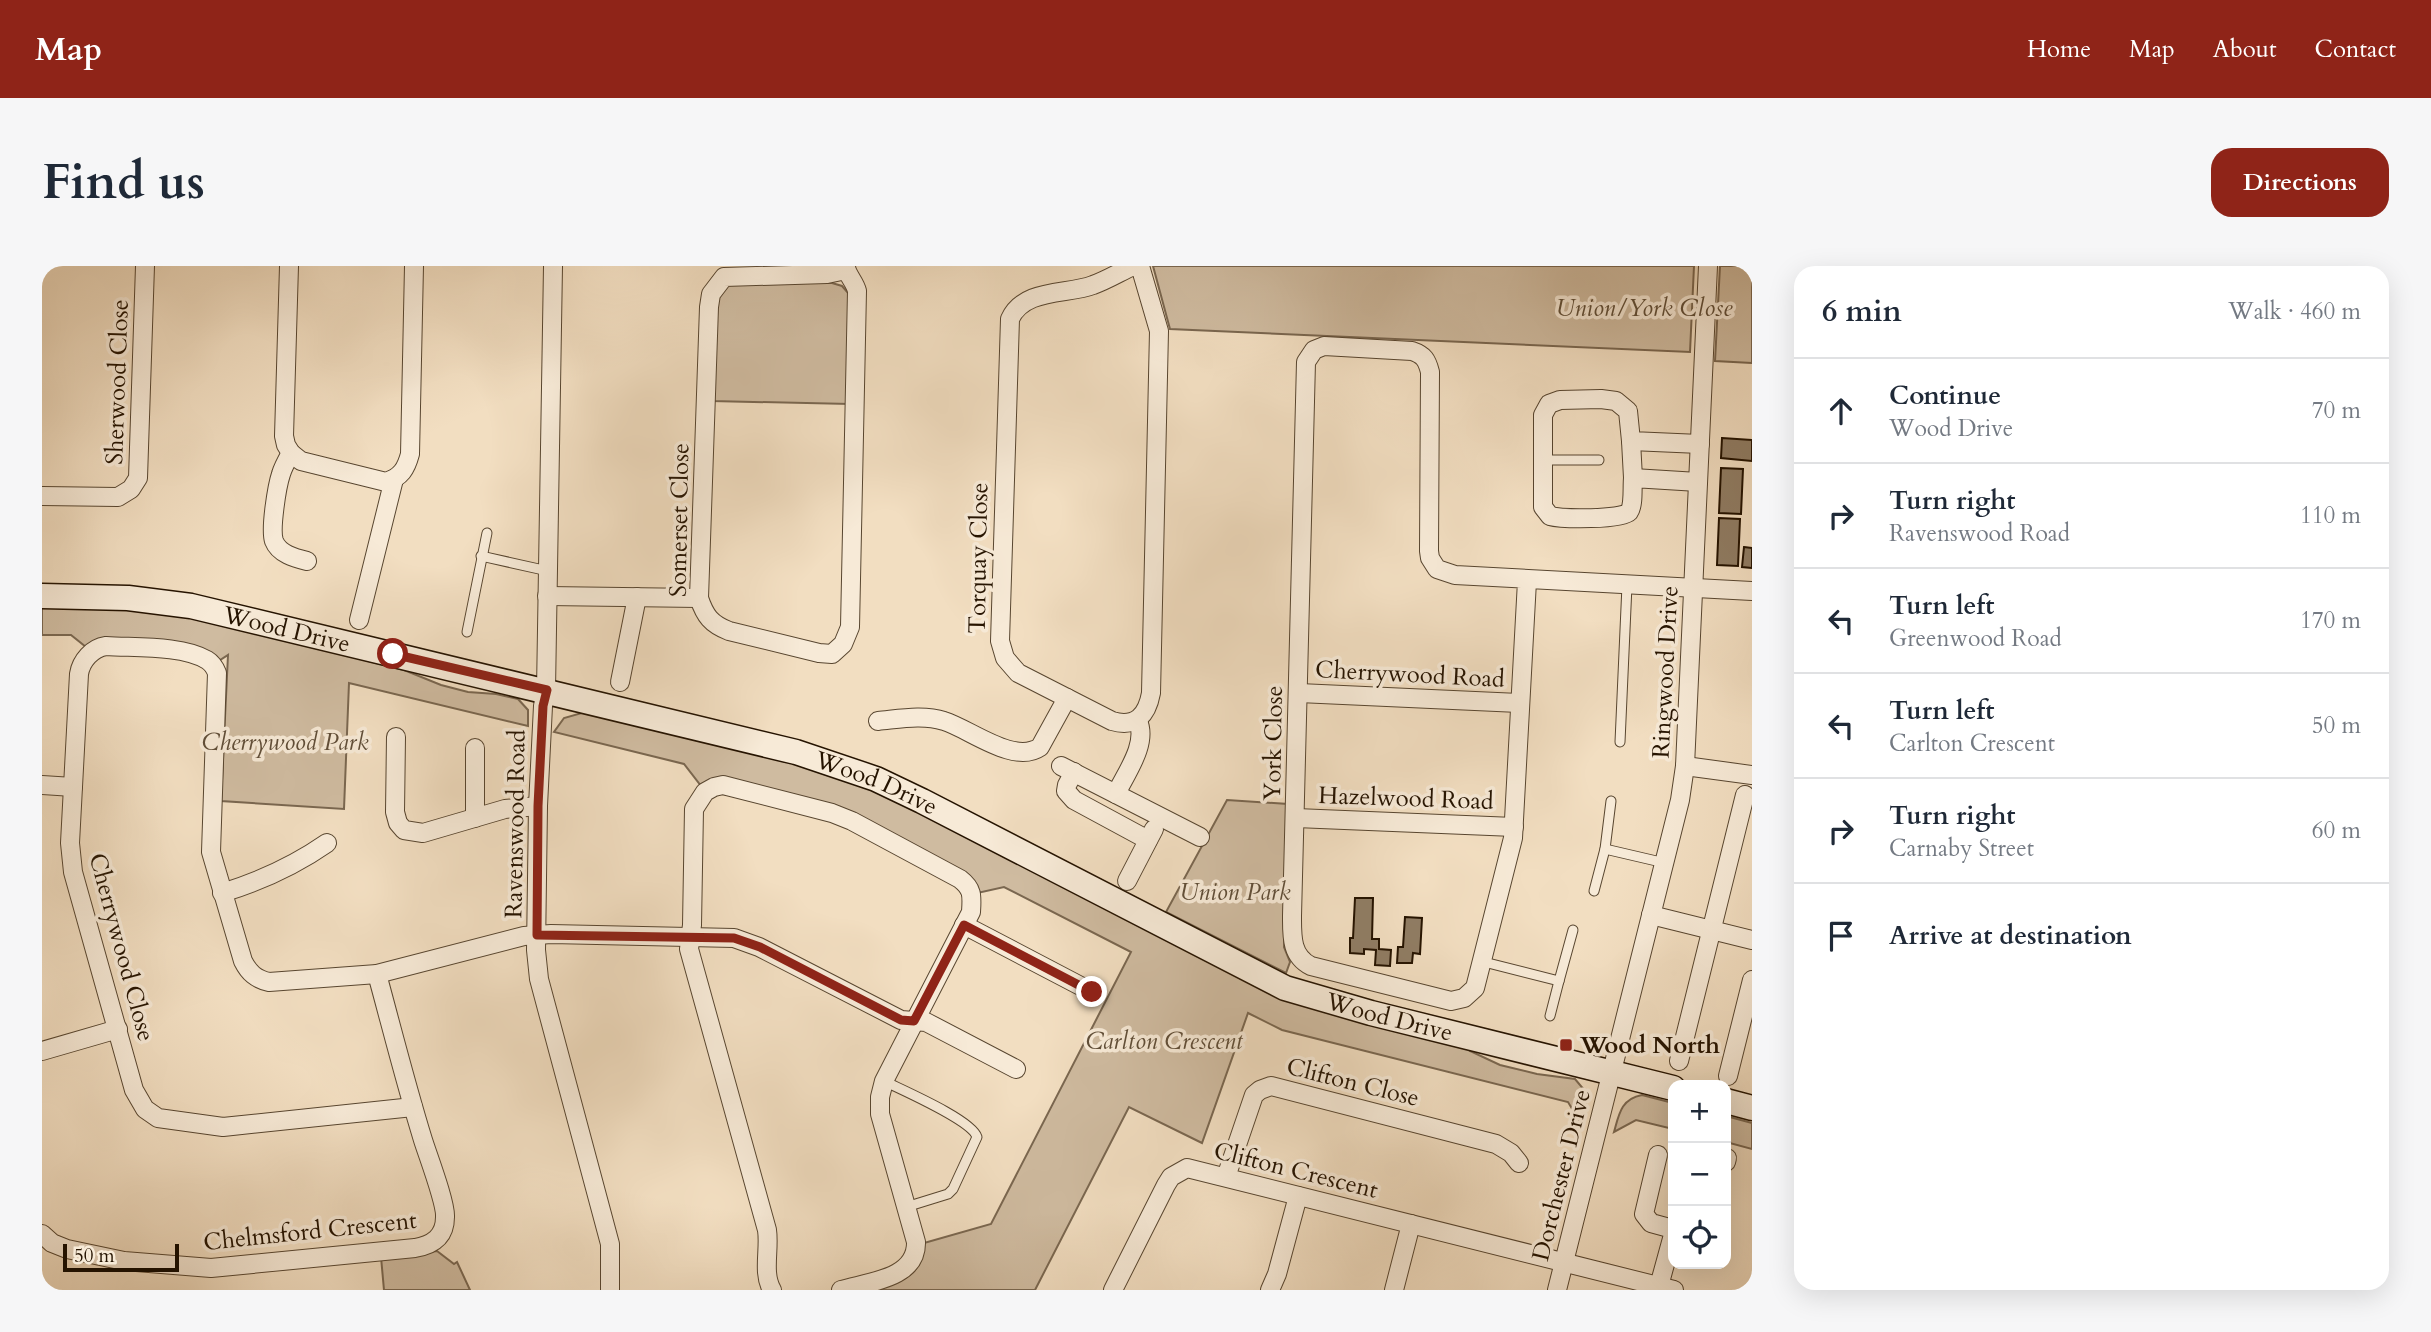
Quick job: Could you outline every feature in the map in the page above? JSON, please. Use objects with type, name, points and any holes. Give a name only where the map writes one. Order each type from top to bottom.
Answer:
[{"type":"street","name":"Sherwood Close","points":[[42,496],[118,497],[131,489],[138,478],[145,266]]},
{"type":"street","points":[[289,266],[284,436],[286,445],[290,453],[301,461],[386,482],[394,479],[407,466],[410,454],[414,266]]},
{"type":"street","name":"Ravenswood Road","points":[[553,266],[547,690],[543,706],[538,806],[539,979],[610,1244],[610,1290]]},
{"type":"street","name":"Torquay Close","points":[[1133,266],[1093,285],[1030,298],[1014,311],[1010,318],[1000,641],[1005,658],[1018,673],[1112,721],[1128,724],[1138,721]]},
{"type":"street","points":[[1116,794],[1138,748],[1138,721],[1147,709],[1151,693],[1159,331],[1140,266]]},
{"type":"street","name":"Ringwood Drive","points":[[1611,1072],[1680,800],[1685,766],[1708,266]]},
{"type":"street","name":"Somerset Close","points":[[846,268],[857,291],[850,627],[836,652],[819,653],[729,631],[709,620],[699,598],[711,294],[724,277],[827,274],[846,268]]},
{"type":"street","name":"York Close","points":[[1527,581],[1514,827],[1475,988],[1464,998],[1451,1001],[1303,962],[1294,948],[1292,933],[1306,362],[1318,347],[1412,351],[1424,357],[1430,372],[1430,558],[1437,569],[1447,574],[1527,581],[1752,591]]},
{"type":"street","points":[[1601,399],[1621,403],[1628,411],[1631,441],[1633,478],[1630,509],[1626,514],[1609,517],[1553,518],[1543,507],[1542,460],[1543,415],[1549,404],[1560,400],[1601,399]]},
{"type":"street","points":[[1631,441],[1700,444]]},
{"type":"street","points":[[290,453],[281,475],[273,530],[274,542],[290,556],[307,561]]},
{"type":"street","points":[[1633,478],[1698,482]]},
{"type":"street","points":[[359,620],[394,479]]},
{"type":"street","name":"Wood Drive","points":[[42,596],[128,598],[178,603],[796,752],[876,779],[922,801],[1285,988],[1346,1007],[1668,1087]]},
{"type":"street","points":[[547,596],[699,598]]},
{"type":"street","points":[[620,682],[637,597]]},
{"type":"street","name":"Cherrywood Close","points":[[377,974],[269,982],[261,980],[247,969],[211,852],[217,673],[207,659],[178,651],[106,646],[92,652],[83,663],[79,674],[70,844],[73,872],[137,1097],[151,1114],[166,1120],[238,1126],[413,1107]]},
{"type":"street","name":"Cherrywood Road","points":[[1299,694],[1519,703]]},
{"type":"street","points":[[878,721],[913,718],[944,721],[999,746],[1014,751],[1033,752],[1044,741],[1067,698]]},
{"type":"street","points":[[396,737],[395,812],[398,823],[404,830],[422,833],[505,809],[538,806]]},
{"type":"street","points":[[475,748],[475,818]]},
{"type":"street","points":[[1685,766],[1752,775]]},
{"type":"street","points":[[1148,840],[1070,796],[1066,791],[1067,769],[1200,837]]},
{"type":"street","points":[[42,785],[73,787]]},
{"type":"street","points":[[772,1290],[767,1279],[767,1230],[689,949],[694,809],[705,792],[723,785],[832,813],[852,821],[960,879],[969,886],[972,894],[971,912],[884,1081],[880,1097],[880,1114],[916,1242],[915,1256],[908,1267],[898,1273],[841,1290]]},
{"type":"street","points":[[1679,1061],[1745,795]]},
{"type":"street","points":[[1127,881],[1160,817]]},
{"type":"street","name":"Hazelwood Road","points":[[1296,818],[1514,827]]},
{"type":"street","points":[[222,892],[253,884],[281,872],[327,843]]},
{"type":"street","points":[[1651,915],[1752,940]]},
{"type":"street","points":[[964,925],[1092,992]]},
{"type":"street","points":[[377,974],[524,936],[734,938],[747,941],[901,1020],[926,1022],[1016,1069]]},
{"type":"street","name":"Chelmsford Crescent","points":[[42,1234],[52,1243],[67,1249],[113,1258],[211,1269],[427,1246],[442,1233],[446,1215],[377,974]]},
{"type":"street","points":[[1728,1076],[1752,980]]},
{"type":"street","points":[[42,1051],[118,1029]]},
{"type":"street","name":"Dorchester Drive","points":[[1557,1290],[1611,1072]]},
{"type":"street","name":"Clifton Close","points":[[1226,1177],[1254,1095],[1271,1086],[1496,1144],[1511,1153],[1519,1163]]},
{"type":"street","points":[[1731,1102],[1752,1108]]},
{"type":"street","points":[[1658,1155],[1644,1214],[1651,1223],[1668,1228]]},
{"type":"street","name":"Clifton Crescent","points":[[1113,1290],[1171,1177],[1187,1168],[1667,1288]]},
{"type":"street","points":[[1270,1290],[1277,1274],[1298,1196]]},
{"type":"street","points":[[1394,1290],[1411,1224]]},
{"type":"street","points":[[1667,1288],[1669,1269]]},
{"type":"lane","points":[[1542,460],[1599,460]]},
{"type":"lane","points":[[467,632],[487,533]]},
{"type":"lane","points":[[481,556],[548,571]]},
{"type":"lane","points":[[1620,742],[1627,584]]},
{"type":"lane","points":[[1594,891],[1605,849],[1612,801]]},
{"type":"lane","points":[[1605,849],[1664,863]]},
{"type":"lane","points":[[1550,1016],[1573,930]]},
{"type":"lane","points":[[1483,962],[1559,981]]},
{"type":"lane","points":[[884,1081],[964,1122],[977,1137],[948,1194],[906,1207]]},
{"type":"green space","name":"Union/York Close","points":[[1153,266],[1694,266],[1690,352],[1170,329]]},
{"type":"green space","points":[[1720,266],[1752,266],[1752,363],[1715,361]]},
{"type":"green space","points":[[735,281],[832,283],[842,286],[849,294],[850,404],[712,401],[717,293]]},
{"type":"green space","name":"Cherrywood Park","points":[[42,604],[175,612],[404,670],[441,685],[468,692],[518,699],[528,710],[528,726],[349,683],[344,809],[221,801],[228,655],[214,664],[207,658],[91,651],[71,635],[42,635]]},
{"type":"green space","name":"Carlton Crescent","points":[[583,709],[845,778],[916,809],[1242,978],[1471,1048],[1470,1051],[1500,1065],[1575,1079],[1586,1092],[1586,1106],[1580,1122],[1568,1102],[1282,1030],[1248,1013],[1202,1143],[1129,1107],[1035,1290],[868,1290],[899,1281],[914,1272],[923,1255],[924,1243],[991,1224],[1131,952],[1004,887],[973,894],[833,812],[705,791],[684,764],[554,732],[564,718],[582,713]]},
{"type":"green space","name":"Union Park","points":[[1227,800],[1288,804],[1284,947],[1290,962],[1286,973],[1166,912]]},
{"type":"green space","points":[[1642,1095],[1668,1102],[1668,1128],[1636,1120],[1614,1132],[1625,1104]]},
{"type":"green space","points":[[1731,1117],[1752,1123],[1752,1149],[1731,1143]]},
{"type":"green space","points":[[437,1251],[454,1264],[457,1262],[470,1290],[384,1290],[381,1257]]},
{"type":"building","points":[[1722,438],[1752,440],[1752,461],[1721,458]]},
{"type":"building","points":[[1721,468],[1743,469],[1741,514],[1719,513]]},
{"type":"building","points":[[1719,518],[1740,519],[1738,566],[1717,565]]},
{"type":"building","points":[[1744,547],[1752,548],[1752,568],[1742,567]]},
{"type":"building","points":[[1355,898],[1373,898],[1372,939],[1379,939],[1379,949],[1391,950],[1390,966],[1375,965],[1376,950],[1364,949],[1364,954],[1350,953]]},
{"type":"building","points":[[1405,917],[1422,918],[1420,954],[1413,953],[1412,963],[1397,963],[1398,947],[1403,947]]},
{"type":"place","name":"Wood North","points":[[1566,1045]]},
{"type":"route","points":[[393,654],[547,690],[543,706],[538,806],[537,935],[734,938],[760,947],[901,1020],[914,1021],[964,925],[1092,992]]}]
